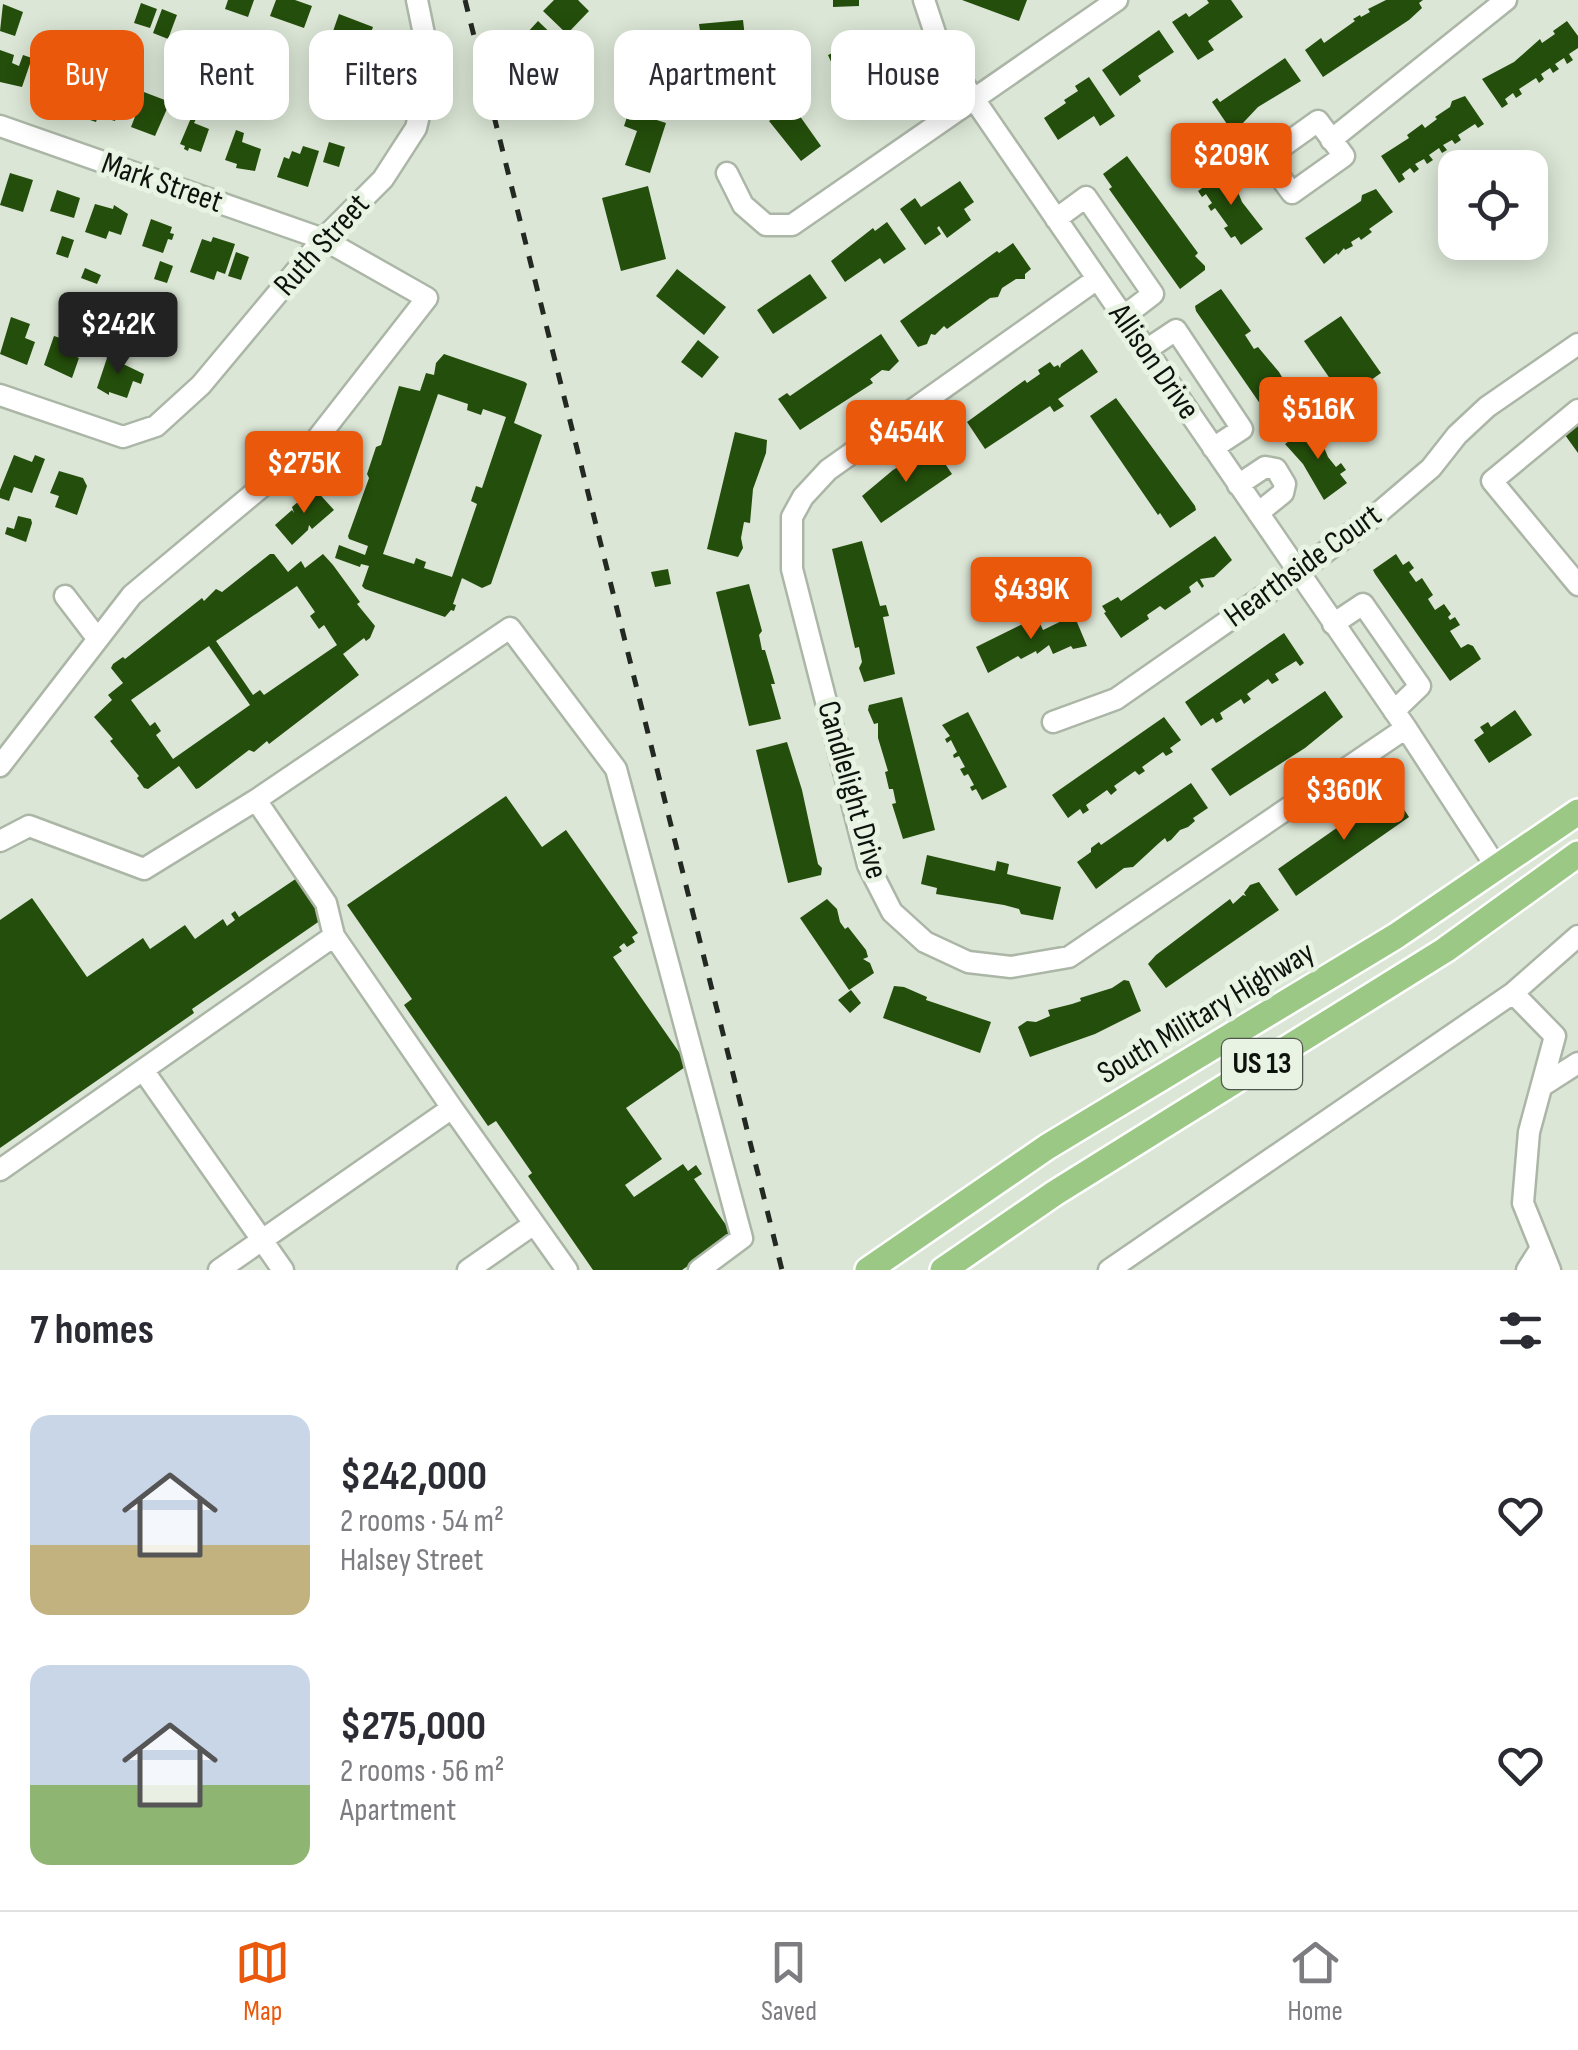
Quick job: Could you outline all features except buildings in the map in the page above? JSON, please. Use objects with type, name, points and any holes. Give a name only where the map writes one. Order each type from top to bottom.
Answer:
[{"type":"main road","name":"South Military Highway","points":[[868,1270],[1046,1147],[1396,936],[1578,812]]},
{"type":"main road","name":"US 13","points":[[943,1270],[1070,1183],[1445,950],[1578,854]]},
{"type":"street","name":"Ruth Street","points":[[0,395],[123,437],[156,426],[201,385],[323,240],[382,179],[416,128],[426,86],[425,38],[417,0]]},
{"type":"street","name":"Allison Drive","points":[[924,0],[941,51],[1498,868]]},
{"type":"street","points":[[728,173],[744,206],[766,225],[792,225],[1117,0]]},
{"type":"street","points":[[1332,140],[1506,0]]},
{"type":"street","name":"Mark Street","points":[[0,126],[323,240],[427,298],[313,444],[132,596],[97,638]]},
{"type":"street","points":[[1056,219],[1086,198],[1153,294],[1123,316]]},
{"type":"street","name":"Candlelight Drive","points":[[1097,279],[828,470],[803,496],[792,517],[792,569],[868,865],[892,912],[926,942],[968,962],[1011,967],[1069,957],[1400,719]]},
{"type":"street","points":[[1146,350],[1176,330],[1242,428],[1213,448]]},
{"type":"street","name":"Hearthside Court","points":[[1053,722],[1116,698],[1298,572],[1376,515],[1431,468],[1457,435],[1486,408],[1578,344]]},
{"type":"street","points":[[1578,410],[1492,481],[1578,585]]},
{"type":"street","points":[[1238,484],[1265,468],[1276,469],[1285,484],[1283,493],[1258,513]]},
{"type":"street","points":[[0,766],[97,638],[65,596]]},
{"type":"street","points":[[1333,624],[1363,604],[1420,686],[1400,719]]},
{"type":"street","points":[[0,841],[29,826],[144,869],[256,800],[510,628],[616,769],[742,1238],[699,1270]]},
{"type":"street","points":[[256,800],[326,903],[334,936],[567,1270]]},
{"type":"street","points":[[0,1170],[334,936]]},
{"type":"street","points":[[1109,1270],[1513,993],[1578,936]]},
{"type":"street","points":[[1513,993],[1555,1036],[1530,1132],[1524,1203],[1550,1270]]},
{"type":"street","points":[[1545,1084],[1578,1062]]},
{"type":"street","points":[[144,1070],[283,1270]]},
{"type":"street","points":[[219,1270],[452,1108]]},
{"type":"street","points":[[468,1270],[534,1224]]},
{"type":"street","points":[[1527,1270],[1541,1248]]},
{"type":"railway","points":[[465,0],[782,1270]]}]
